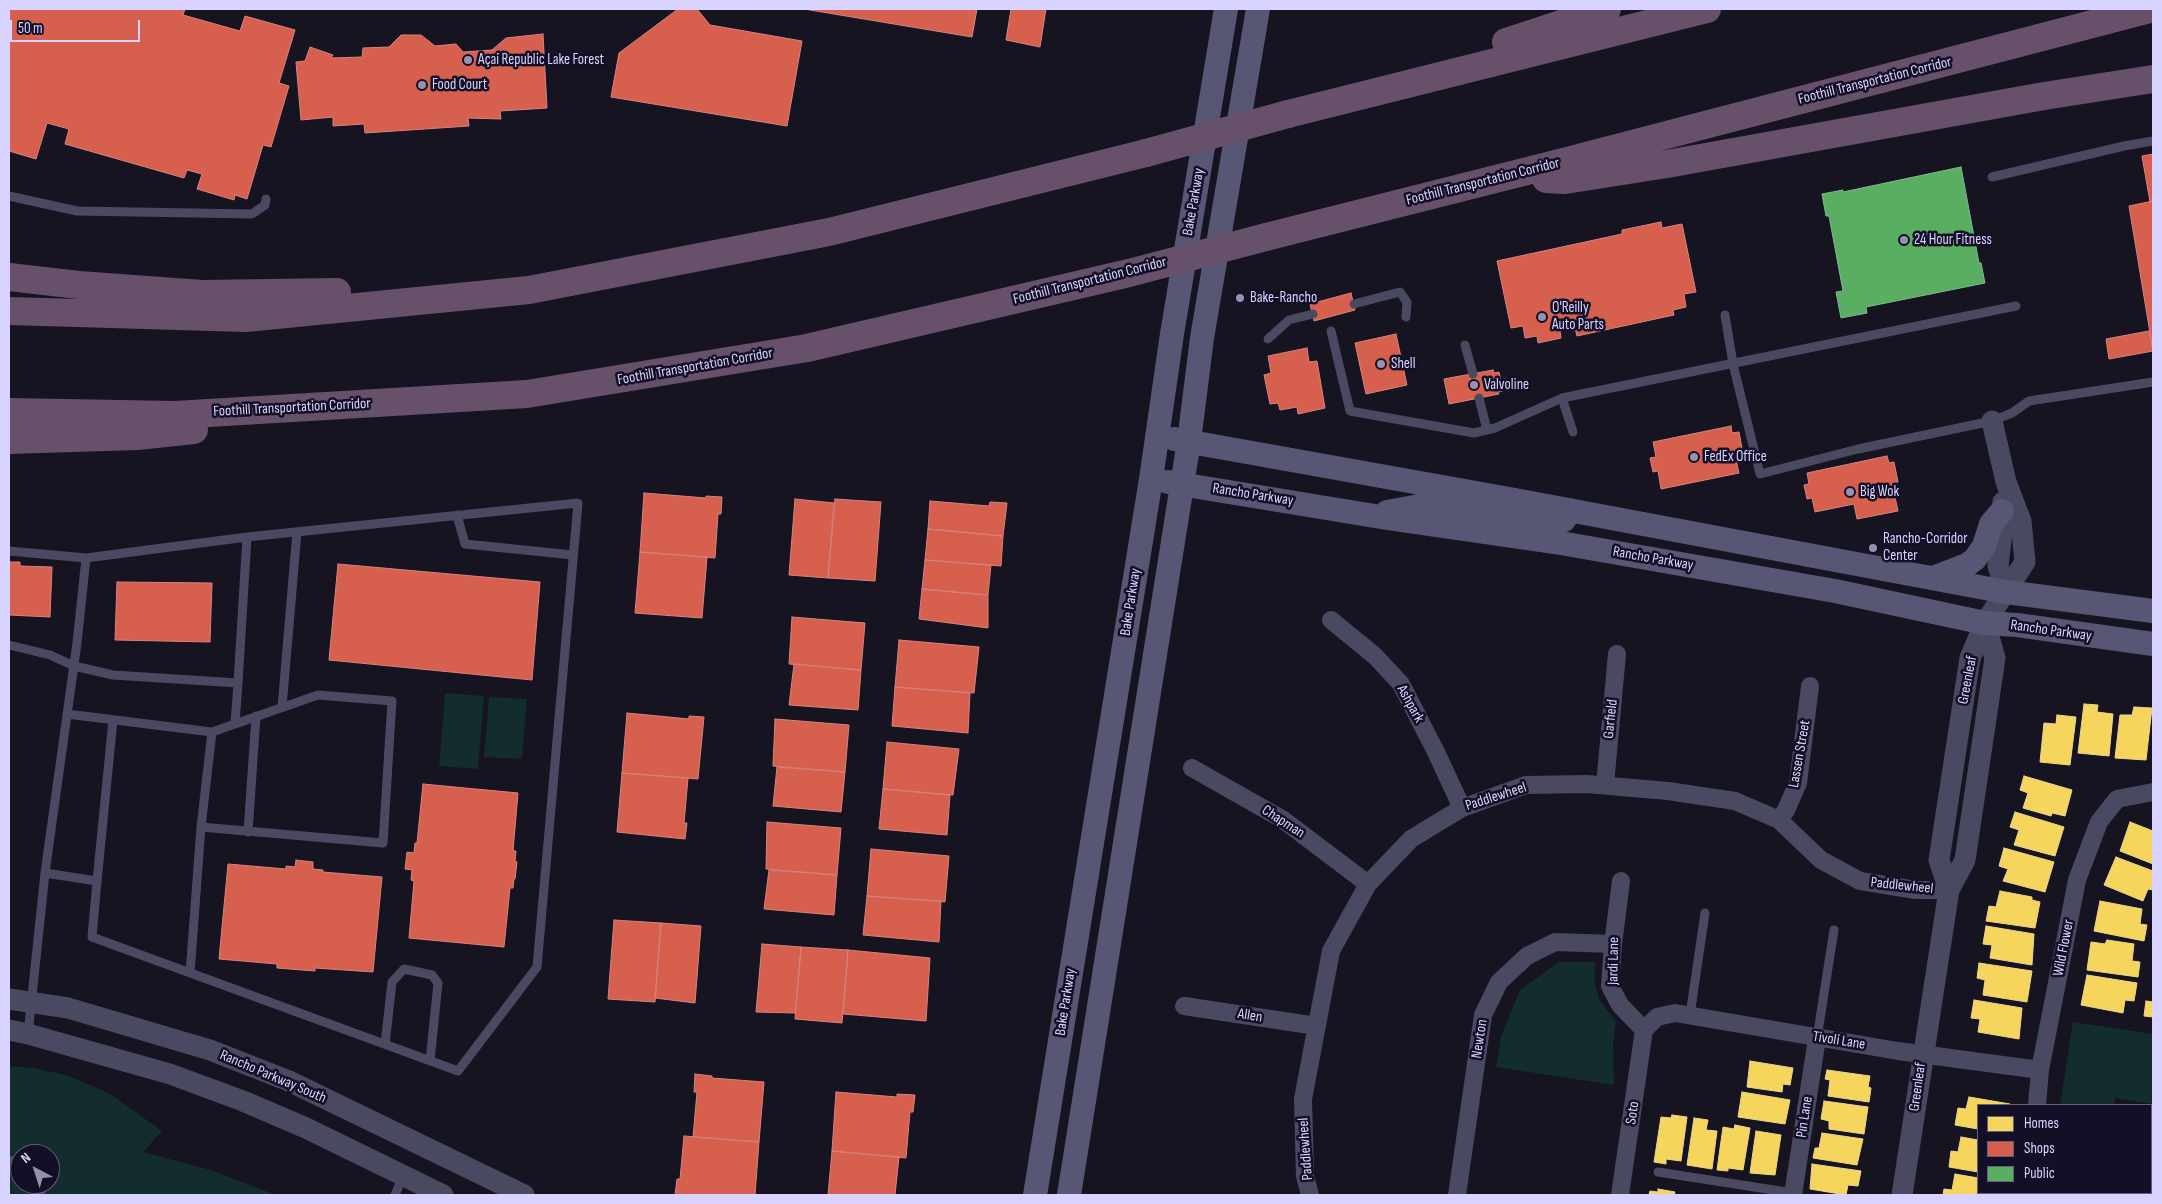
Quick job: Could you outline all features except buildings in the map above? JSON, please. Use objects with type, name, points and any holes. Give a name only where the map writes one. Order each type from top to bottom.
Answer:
[{"type":"highway","points":[[1288,114],[1607,9]]},
{"type":"highway","points":[[9,311],[246,318],[529,290],[829,232],[1707,9]]},
{"type":"highway","name":"Foothill Transportation Corridor","points":[[9,412],[175,415],[527,394],[807,348],[1129,273],[2150,9]]},
{"type":"highway","points":[[1497,179],[1565,180],[2044,96],[2153,79]]},
{"type":"highway","points":[[9,277],[79,285],[202,294],[529,290]]},
{"type":"highway","points":[[9,440],[136,436],[527,394]]},
{"type":"main road","name":"Bake Parkway","points":[[1035,1195],[1158,437],[1172,334],[1226,9]]},
{"type":"main road","name":"Bake Parkway","points":[[1069,1195],[1189,441],[1202,338],[1258,9]]},
{"type":"main road","points":[[1158,437],[1570,510],[2006,592],[2153,611]]},
{"type":"main road","name":"Rancho Parkway","points":[[1151,479],[1370,515],[1555,542],[1835,591],[1985,623],[2017,625],[2153,644]]},
{"type":"main road","points":[[1370,515],[1430,504],[1544,522],[1564,520],[1570,510]]},
{"type":"main road","points":[[1932,578],[1967,565],[1975,559],[1984,546],[1991,524],[2002,511]]},
{"type":"street","points":[[1985,623],[2025,562],[2021,521],[2006,482],[1992,421]]},
{"type":"street","points":[[2006,482],[1998,566],[2006,592]]},
{"type":"street","name":"Ashpark","points":[[1332,620],[1375,656],[1401,684],[1462,808]]},
{"type":"street","name":"Greenleaf","points":[[1902,1195],[1949,890],[1965,860],[1995,658],[1985,623]]},
{"type":"street","name":"Garfield","points":[[1604,785],[1618,654]]},
{"type":"street","name":"Lassen Street","points":[[1779,820],[1786,810],[1798,783],[1810,686]]},
{"type":"street","name":"Chapman","points":[[1192,768],[1282,819],[1368,884]]},
{"type":"street","name":"Paddlewheel","points":[[1309,1195],[1305,1176],[1303,1099],[1331,951],[1368,884],[1411,839],[1462,808],[1526,785],[1604,785],[1735,801],[1779,820],[1821,860],[1860,881],[1916,890],[1949,890]]},
{"type":"street","name":"Wild Flower","points":[[2037,1104],[2040,1070],[2077,880],[2099,822],[2116,799],[2153,792]]},
{"type":"street","name":"Jardi Lane","points":[[1621,881],[1610,986],[1620,1005],[1644,1030]]},
{"type":"street","name":"Newton","points":[[1457,1195],[1483,1015],[1499,982],[1528,956],[1555,942],[1613,944]]},
{"type":"street","name":"Rancho Parkway South","points":[[9,998],[68,1008],[219,1054],[289,1081],[512,1193]]},
{"type":"street","name":"Allen","points":[[1184,1006],[1317,1026]]},
{"type":"street","name":"Tivoli Lane","points":[[1644,1030],[1657,1017],[1675,1013],[1816,1038],[2040,1070]]},
{"type":"street","name":"Soto","points":[[1620,1195],[1644,1030]]},
{"type":"street","points":[[18,1032],[170,1074],[243,1101],[314,1132],[399,1186],[443,1195]]},
{"type":"street","name":"Pin Lane","points":[[1793,1194],[1816,1038]]},
{"type":"lane","points":[[1992,177],[2153,141]]},
{"type":"lane","points":[[9,196],[77,211],[252,214],[265,205],[266,200]]},
{"type":"lane","points":[[1354,304],[1400,292],[1407,302],[1406,317]]},
{"type":"lane","points":[[1332,331],[1350,411],[1474,433],[1487,430],[1562,398],[2016,306]]},
{"type":"lane","points":[[1268,339],[1289,320],[1312,314]]},
{"type":"lane","points":[[1725,315],[1733,364],[1760,474],[1858,449],[1992,421],[2012,413],[2029,401],[2153,382]]},
{"type":"lane","points":[[1465,345],[1473,374]]},
{"type":"lane","points":[[1479,398],[1487,430]]},
{"type":"lane","points":[[1562,398],[1572,432]]},
{"type":"lane","points":[[9,551],[86,558],[246,537],[578,503],[536,967],[458,1071],[92,937],[113,720]]},
{"type":"lane","points":[[456,516],[465,544],[573,555]]},
{"type":"lane","points":[[282,707],[298,532]]},
{"type":"lane","points":[[235,724],[246,537]]},
{"type":"lane","points":[[18,1032],[30,1002],[45,873],[74,666],[86,558]]},
{"type":"lane","points":[[9,645],[50,655],[74,666],[113,675],[238,683]]},
{"type":"lane","points":[[67,714],[212,732],[318,695],[392,701],[383,843],[201,828]]},
{"type":"lane","points":[[248,832],[256,716]]},
{"type":"lane","points":[[190,973],[201,828],[212,732]]},
{"type":"lane","points":[[45,873],[97,881]]},
{"type":"lane","points":[[1690,1015],[1704,913]]},
{"type":"lane","points":[[1816,1038],[1834,930]]},
{"type":"lane","points":[[385,1044],[392,982],[404,969],[432,975],[438,982],[430,1061]]},
{"type":"lane","points":[[1658,1172],[1793,1194]]},
{"type":"green space","points":[[445,693],[484,696],[478,769],[439,766]]},
{"type":"green space","points":[[489,697],[527,699],[522,759],[484,757]]},
{"type":"green space","points":[[1559,962],[1595,962],[1594,979],[1599,999],[1616,1022],[1613,1043],[1614,1085],[1496,1067],[1501,1036],[1520,990]]},
{"type":"green space","points":[[2073,1022],[2153,1034],[2153,1104],[2115,1098],[2114,1104],[2060,1104]]},
{"type":"green space","points":[[9,1066],[33,1068],[66,1075],[109,1093],[162,1131],[143,1152],[211,1170],[276,1195],[9,1195]]},
{"type":"place","name":"Açaí Republic Lake Forest","points":[[468,60]]},
{"type":"place","name":"Food Court","points":[[422,85]]},
{"type":"place","name":"24 Hour Fitness","points":[[1904,240]]},
{"type":"place","name":"Bake-Rancho","points":[[1240,298]]},
{"type":"place","name":"O'Reilly Auto Parts","points":[[1542,317]]},
{"type":"place","name":"Shell","points":[[1381,364]]},
{"type":"place","name":"Valvoline","points":[[1474,385]]},
{"type":"place","name":"FedEx Office","points":[[1694,457]]},
{"type":"place","name":"Big Wok","points":[[1850,492]]},
{"type":"place","name":"Rancho-Corridor Center","points":[[1873,548]]}]
